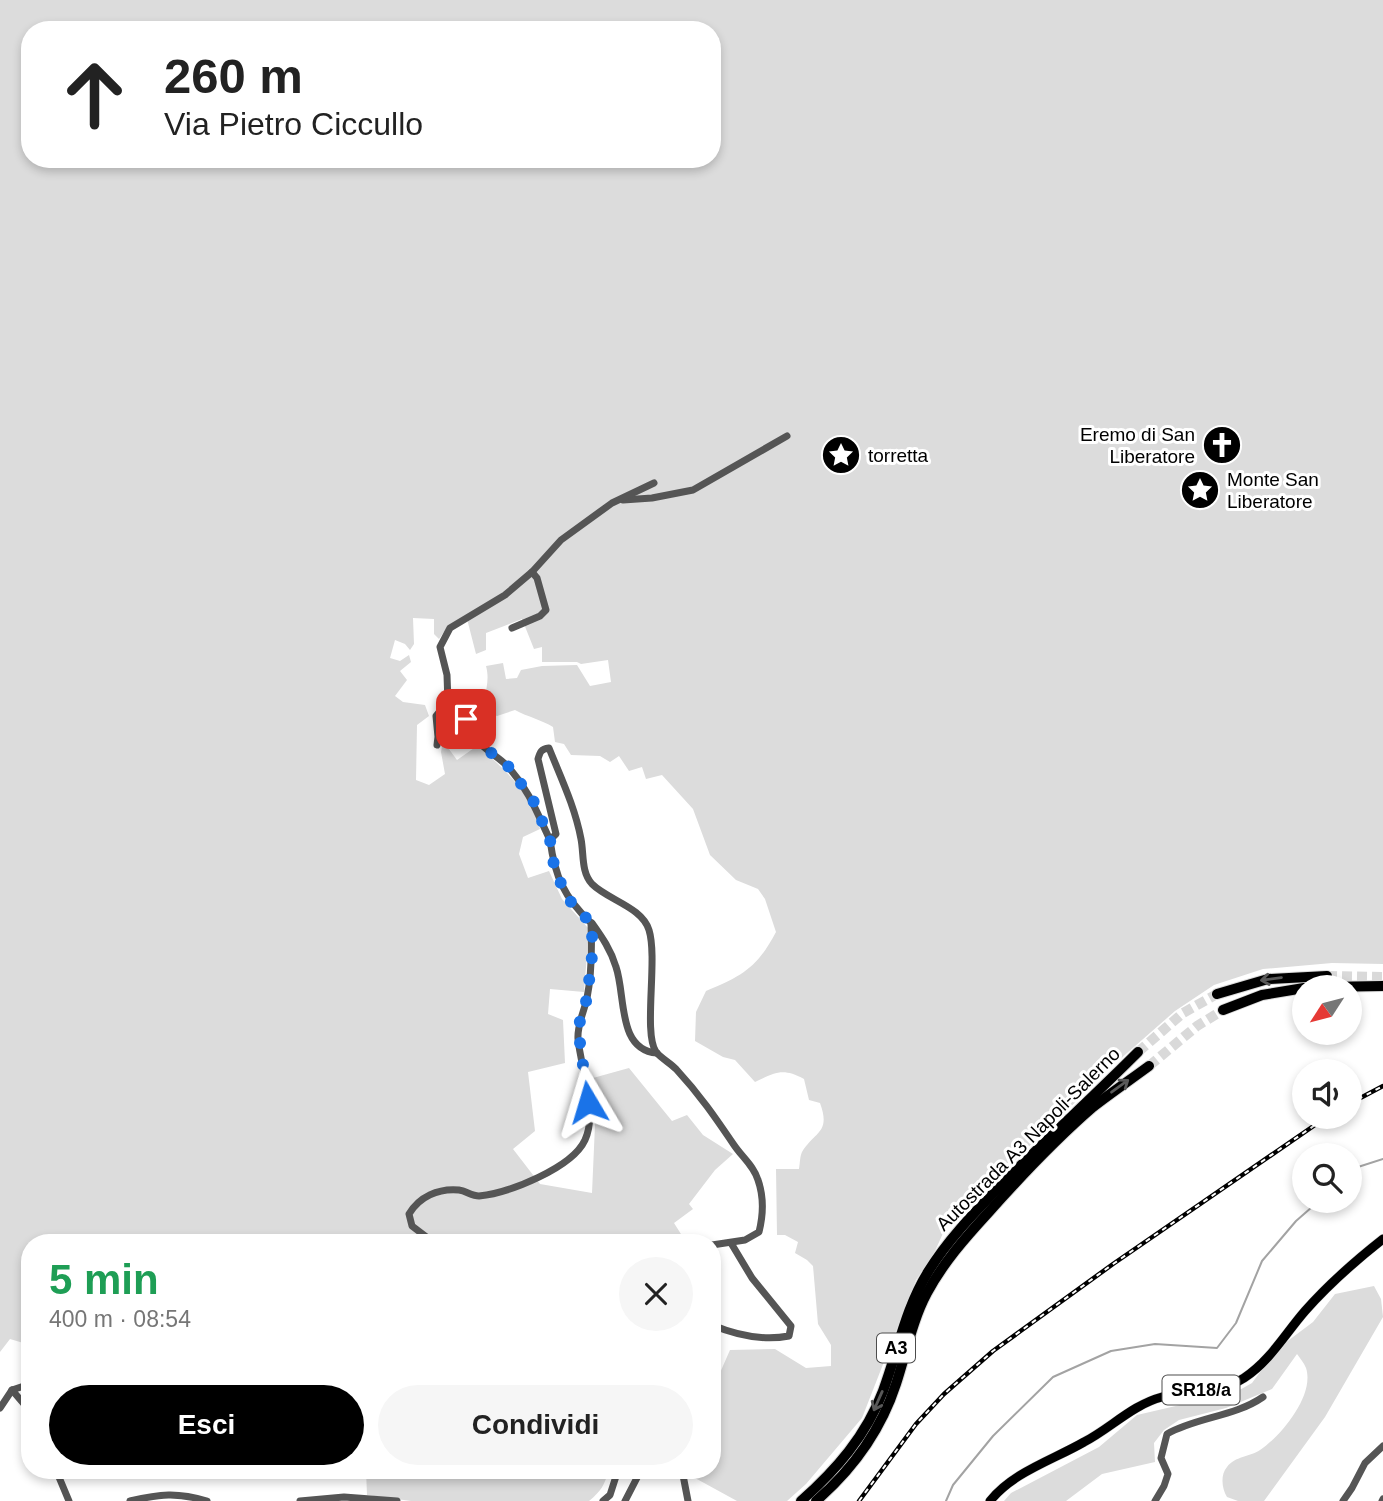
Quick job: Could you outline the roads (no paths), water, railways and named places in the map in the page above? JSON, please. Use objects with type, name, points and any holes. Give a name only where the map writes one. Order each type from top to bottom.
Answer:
[{"type":"highway","points":[[1217,994],[1268,979],[1292,980]]},
{"type":"highway","points":[[1362,984],[1383,986]]},
{"type":"highway","points":[[1223,1010],[1262,995],[1292,990]]},
{"type":"highway","name":"Autostrada A3 Napoli-Salerno","points":[[801,1501],[846,1457],[859,1438],[882,1392],[906,1316],[921,1283],[947,1246],[1138,1052]]},
{"type":"highway","name":"Autostrada A3 Napoli-Salerno","points":[[1089,1104],[1149,1066]]},
{"type":"highway","name":"Autostrada A3 Napoli-Salerno","points":[[817,1501],[851,1466],[875,1432],[892,1397],[925,1296],[943,1266],[995,1198]]},
{"type":"main road","name":"SR18/a","points":[[990,1501],[1010,1482],[1086,1441],[1144,1403],[1163,1396],[1230,1384],[1242,1379],[1269,1356],[1334,1282],[1383,1239]]},
{"type":"street","points":[[618,500],[652,498],[693,490],[787,436]]},
{"type":"street","points":[[448,703],[447,676],[440,647],[450,628],[505,595],[532,572],[561,540],[597,513],[654,483]]},
{"type":"street","points":[[512,628],[540,616],[545,610],[537,578],[532,572]]},
{"type":"street","points":[[437,745],[439,737],[436,716],[439,709],[448,703],[457,702],[480,744],[500,759],[534,802],[550,840],[555,872],[561,886],[611,951],[617,969],[626,1026],[631,1038],[638,1048],[646,1053],[657,1054],[676,1069],[711,1109],[757,1176],[762,1196],[759,1233],[749,1239],[721,1244]]},
{"type":"street","points":[[550,840],[556,834],[538,759],[540,752],[549,748],[579,826],[587,877],[602,892],[636,914],[649,928],[652,952],[652,1038],[657,1054]]},
{"type":"street","points":[[422,1234],[412,1226],[409,1214],[416,1202],[437,1192],[460,1190],[476,1196],[540,1177],[578,1152],[586,1138],[590,1117],[578,1028],[587,998],[593,948],[591,923]]},
{"type":"street","points":[[721,1329],[771,1340],[789,1336],[791,1326],[752,1278],[731,1243]]},
{"type":"street","points":[[0,1408],[12,1390],[21,1387]]},
{"type":"street","points":[[12,1390],[21,1400]]},
{"type":"street","points":[[1155,1501],[1168,1474],[1161,1458],[1167,1434],[1183,1425],[1250,1406],[1263,1397]]},
{"type":"street","points":[[1343,1501],[1364,1463],[1383,1446]]},
{"type":"street","points":[[60,1479],[69,1501]]},
{"type":"street","points":[[603,1501],[610,1494],[615,1479]]},
{"type":"street","points":[[625,1501],[636,1479]]},
{"type":"street","points":[[683,1479],[688,1501]]},
{"type":"street","points":[[130,1501],[170,1494],[207,1501]]},
{"type":"street","points":[[300,1501],[344,1497],[397,1501]]},
{"type":"waterway","points":[[1362,1166],[1383,1159]]},
{"type":"waterway","points":[[946,1501],[953,1485],[993,1436],[1053,1377],[1111,1351],[1155,1344],[1217,1348],[1236,1323],[1262,1261],[1305,1213]]},
{"type":"tunnel","points":[[1362,977],[1383,977]]},
{"type":"tunnel","points":[[1138,1052],[1183,1013],[1217,994]]},
{"type":"tunnel","points":[[1149,1066],[1197,1026],[1223,1010]]},
{"type":"railway","points":[[1362,1097],[1383,1086]]},
{"type":"railway","points":[[859,1501],[916,1424],[944,1394],[993,1351],[1113,1264],[1309,1129]]},
{"type":"place","name":"Eremo di San Liberatore","points":[[1222,445]]},
{"type":"place","name":"torretta","points":[[841,455]]},
{"type":"place","name":"Monte San Liberatore","points":[[1200,490]]}]
